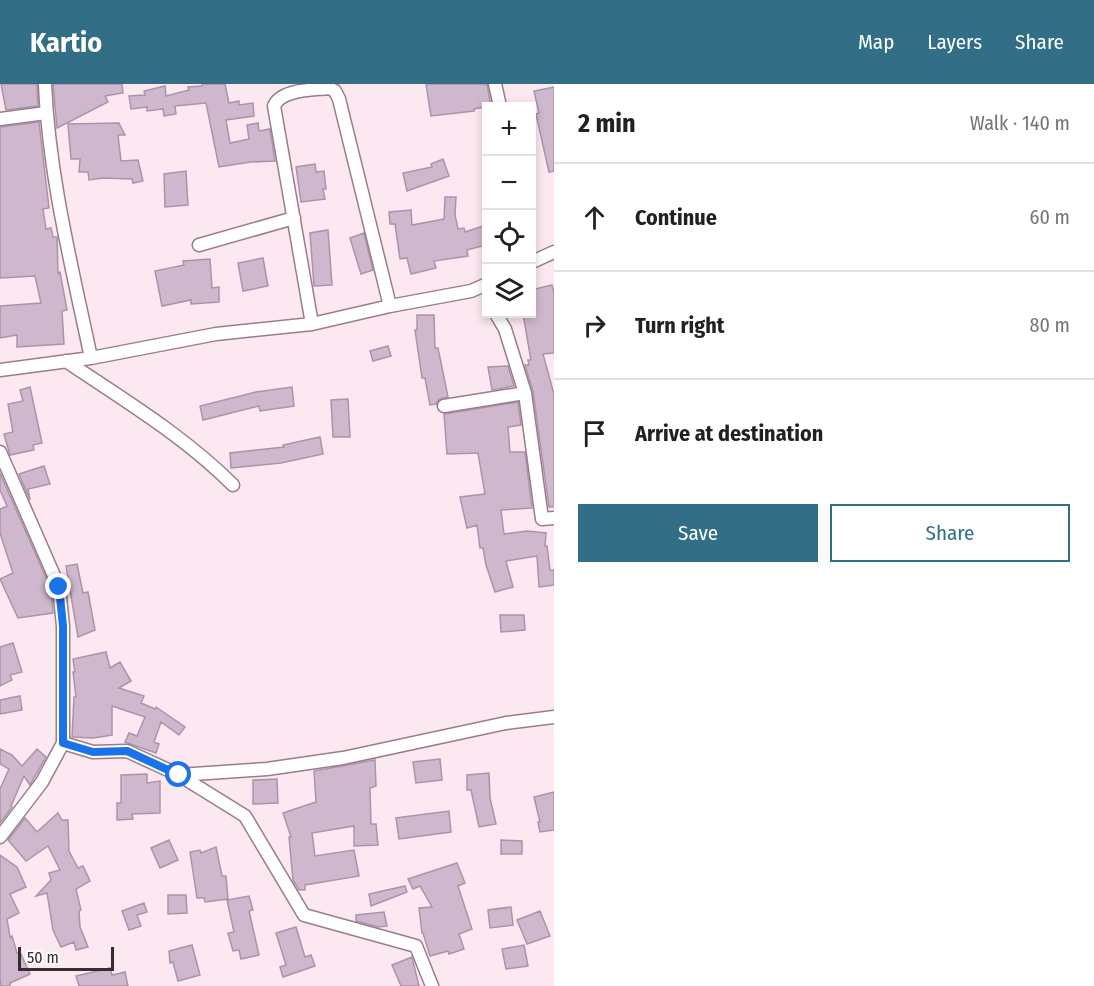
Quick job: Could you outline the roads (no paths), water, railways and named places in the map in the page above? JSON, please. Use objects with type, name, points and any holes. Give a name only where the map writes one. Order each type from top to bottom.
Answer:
[{"type":"street","points":[[45,84],[46,113],[57,198],[91,358]]},
{"type":"street","points":[[495,84],[498,102]]},
{"type":"street","points":[[312,324],[274,106],[276,101],[288,94],[329,88],[339,99],[390,306]]},
{"type":"street","points":[[0,119],[46,113]]},
{"type":"street","points":[[199,245],[294,218]]},
{"type":"street","points":[[536,260],[554,252]]},
{"type":"street","points":[[0,370],[91,358],[216,334],[312,324],[390,306],[482,289]]},
{"type":"street","points":[[498,318],[505,329],[525,393],[542,519],[554,518]]},
{"type":"street","points":[[66,361],[159,424],[210,462],[233,485]]},
{"type":"street","points":[[444,406],[525,393]]},
{"type":"street","points":[[0,452],[59,587],[63,635],[63,743],[42,782],[0,837]]},
{"type":"street","points":[[179,775],[267,769],[321,761],[506,723],[554,717]]},
{"type":"street","points":[[63,743],[93,752],[127,751],[179,775],[245,816],[304,915],[416,946],[432,986]]}]
